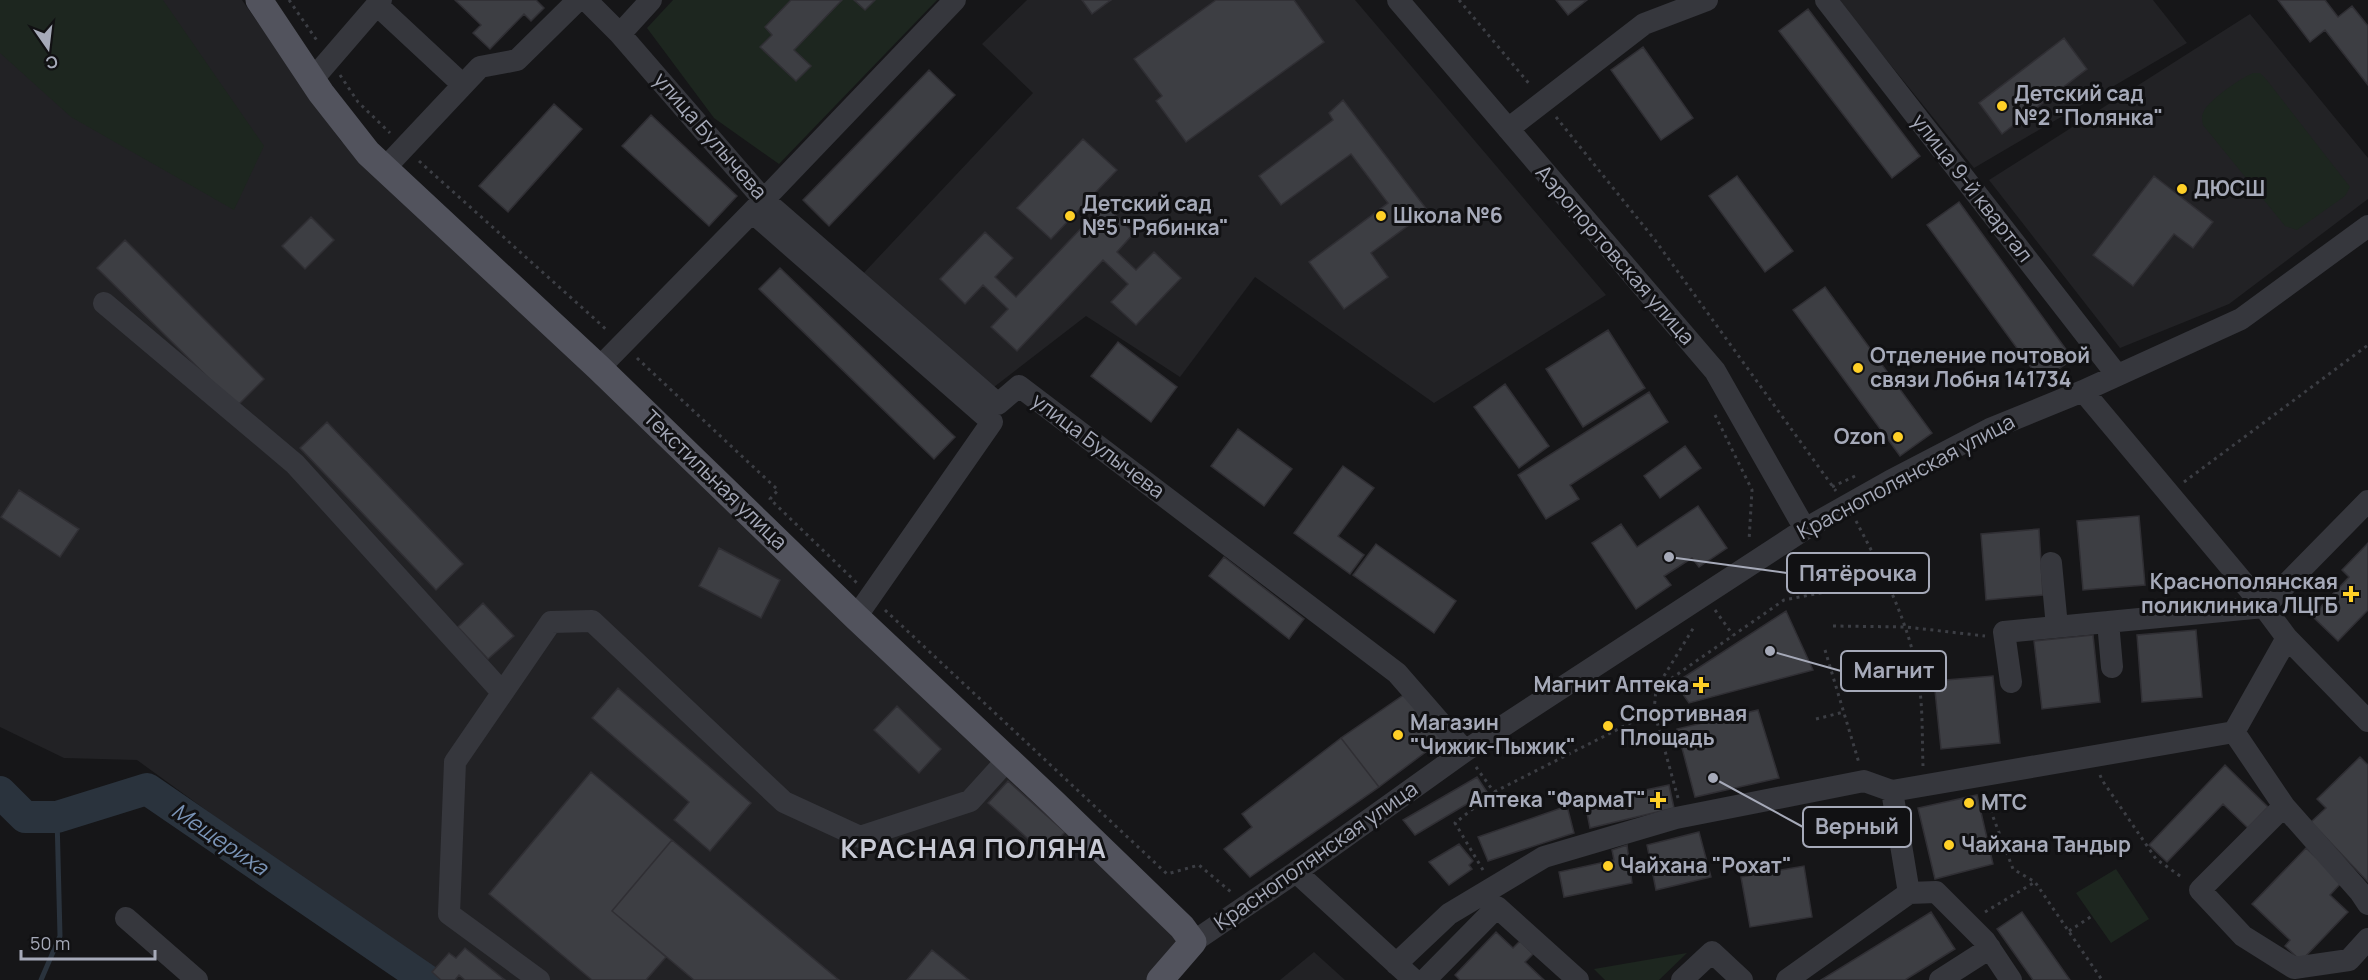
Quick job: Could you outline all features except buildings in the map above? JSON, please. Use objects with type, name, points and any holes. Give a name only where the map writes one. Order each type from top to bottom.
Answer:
[{"type":"main road","name":"Текстильная улица","points":[[259,0],[312,80],[368,153],[599,368],[856,617],[1008,759],[1182,927],[1193,942]]},
{"type":"main road","points":[[1160,980],[1193,942]]},
{"type":"street","points":[[384,169],[480,67],[517,60],[578,0]]},
{"type":"street","name":"улица Булычева","points":[[586,0],[620,34],[758,206],[998,404],[1018,386],[1397,673],[1465,751]]},
{"type":"street","points":[[620,34],[651,0]]},
{"type":"street","points":[[599,368],[955,0]]},
{"type":"street","name":"Аэропортовская улица","points":[[1398,0],[1714,371],[1805,529]]},
{"type":"street","points":[[1508,129],[1644,24],[1707,0]]},
{"type":"street","name":"улица 9-й квартал","points":[[1826,0],[2117,375]]},
{"type":"street","points":[[312,80],[379,3],[463,85]]},
{"type":"street","points":[[758,206],[992,422],[856,617]]},
{"type":"street","name":"Краснополянская улица","points":[[1193,942],[1296,872],[1465,751],[1805,529],[1890,481],[1990,429],[2083,391],[2241,319],[2368,226]]},
{"type":"street","points":[[104,303],[295,464],[502,692]]},
{"type":"street","points":[[2083,391],[2264,607],[2286,638],[2368,721]]},
{"type":"street","points":[[2011,682],[2004,632],[2264,607],[2368,501]]},
{"type":"street","points":[[2051,563],[2057,627]]},
{"type":"street","points":[[539,980],[449,914],[455,762],[550,622],[592,621],[784,802],[860,837],[970,801],[1008,759]]},
{"type":"street","points":[[2108,622],[2112,668]]},
{"type":"street","points":[[2234,732],[2286,638]]},
{"type":"street","points":[[1396,964],[1449,914],[1544,857],[1683,816],[1864,781],[1892,791],[2234,732]]},
{"type":"street","points":[[2234,732],[2284,806],[2368,904]]},
{"type":"street","points":[[1892,791],[1910,893]]},
{"type":"street","points":[[2284,806],[2199,890],[2243,936],[2294,968],[2349,960],[2368,939]]},
{"type":"street","points":[[1296,872],[1414,980]]},
{"type":"street","points":[[1787,980],[1910,893],[1936,892],[1990,948],[2011,980]]},
{"type":"street","points":[[1425,980],[1497,907],[1578,980]]},
{"type":"street","points":[[126,918],[197,980]]},
{"type":"street","points":[[1940,980],[1990,948]]},
{"type":"street","points":[[1682,980],[1712,951],[1742,980]]},
{"type":"path","points":[[2169,493],[2368,345]]},
{"type":"path","points":[[1656,689],[1784,600],[1836,590]]},
{"type":"path","points":[[1709,616],[1716,612],[1733,635]]},
{"type":"path","points":[[1683,816],[1654,711],[1656,689],[1695,626]]},
{"type":"path","points":[[1833,626],[1906,627],[2005,638]]},
{"type":"path","points":[[1825,650],[1864,781]]},
{"type":"path","points":[[1483,870],[1455,823],[1494,792],[1654,711]]},
{"type":"path","points":[[1815,719],[1844,712]]},
{"type":"path","points":[[1465,751],[1494,792]]},
{"type":"path","points":[[2096,756],[2102,780],[2156,859],[2199,890]]},
{"type":"path","points":[[1974,777],[1990,806],[2013,870],[2035,882],[2102,980]]},
{"type":"path","points":[[1968,923],[2035,882]]},
{"type":"path","points":[[2069,932],[2092,916]]},
{"type":"shaded area","points":[[0,0],[242,0],[341,141],[384,169],[1181,942],[1147,980],[419,980],[221,821],[137,760],[64,758],[0,727]]},
{"type":"shaded area","points":[[0,0],[163,0],[264,146],[234,210],[71,117],[0,53]]},
{"type":"shaded area","points":[[673,0],[937,0],[779,164],[714,118],[647,28]]},
{"type":"shaded area","name":"Школа №6","points":[[1027,0],[1355,0],[1606,295],[1434,403],[1255,277],[1180,377],[1086,316],[994,387],[860,277],[1033,93],[982,44]]},
{"type":"shaded area","name":"Детский сад №2 \"Полянка\"","points":[[1838,0],[2153,0],[2187,43],[1974,168]]},
{"type":"shaded area","name":"ДЮСШ","points":[[2250,14],[2368,158],[2368,199],[2229,304],[2120,348],[1989,180]]},
{"type":"shaded area","points":[[2253,73],[2260,73],[2266,79],[2350,187],[2345,196],[2297,230],[2285,226],[2203,125],[2203,113],[2207,106],[2234,84]]},
{"type":"shaded area","points":[[2116,869],[2149,919],[2111,943],[2076,893]]},
{"type":"shaded area","points":[[1314,952],[1345,980],[1280,980]]},
{"type":"shaded area","points":[[1687,953],[1659,980],[1605,980],[1594,969]]},
{"type":"waterway","name":"Мещериха","points":[[0,792],[25,817],[57,817],[147,789],[426,980]]},
{"type":"waterway","points":[[41,980],[60,936],[57,817]]},
{"type":"place","name":"Детский сад №2 \"Полянка\"","points":[[2002,106]]},
{"type":"place","name":"ДЮСШ","points":[[2182,189]]},
{"type":"place","name":"Детский сад №5 \"Рябинка\"","points":[[1070,216]]},
{"type":"place","name":"Школа №6","points":[[1381,216]]},
{"type":"place","name":"Отделение почтовой связи Лобня 141734","points":[[1858,368]]},
{"type":"place","name":"Ozon","points":[[1898,437]]},
{"type":"place","name":"Пятёрочка","points":[[1669,557]]},
{"type":"place","name":"Краснополянская поликлиника ЛЦГБ","points":[[2351,594]]},
{"type":"place","name":"Магнит","points":[[1770,651]]},
{"type":"place","name":"Магнит Аптека","points":[[1701,685]]},
{"type":"place","name":"Спортивная Площадь","points":[[1608,726]]},
{"type":"place","name":"Магазин \"Чижик-Пыжик\"","points":[[1398,735]]},
{"type":"place","name":"Верный","points":[[1713,778]]},
{"type":"place","name":"Аптека \"ФармаТ\"","points":[[1658,800]]},
{"type":"place","name":"МТС","points":[[1969,803]]},
{"type":"place","name":"Чайхана Тандыр","points":[[1949,845]]},
{"type":"place","name":"Чайхана \"Рохат\"","points":[[1608,866]]},
{"type":"district","name":"КРАСНАЯ ПОЛЯНА","points":[[974,849]]}]
